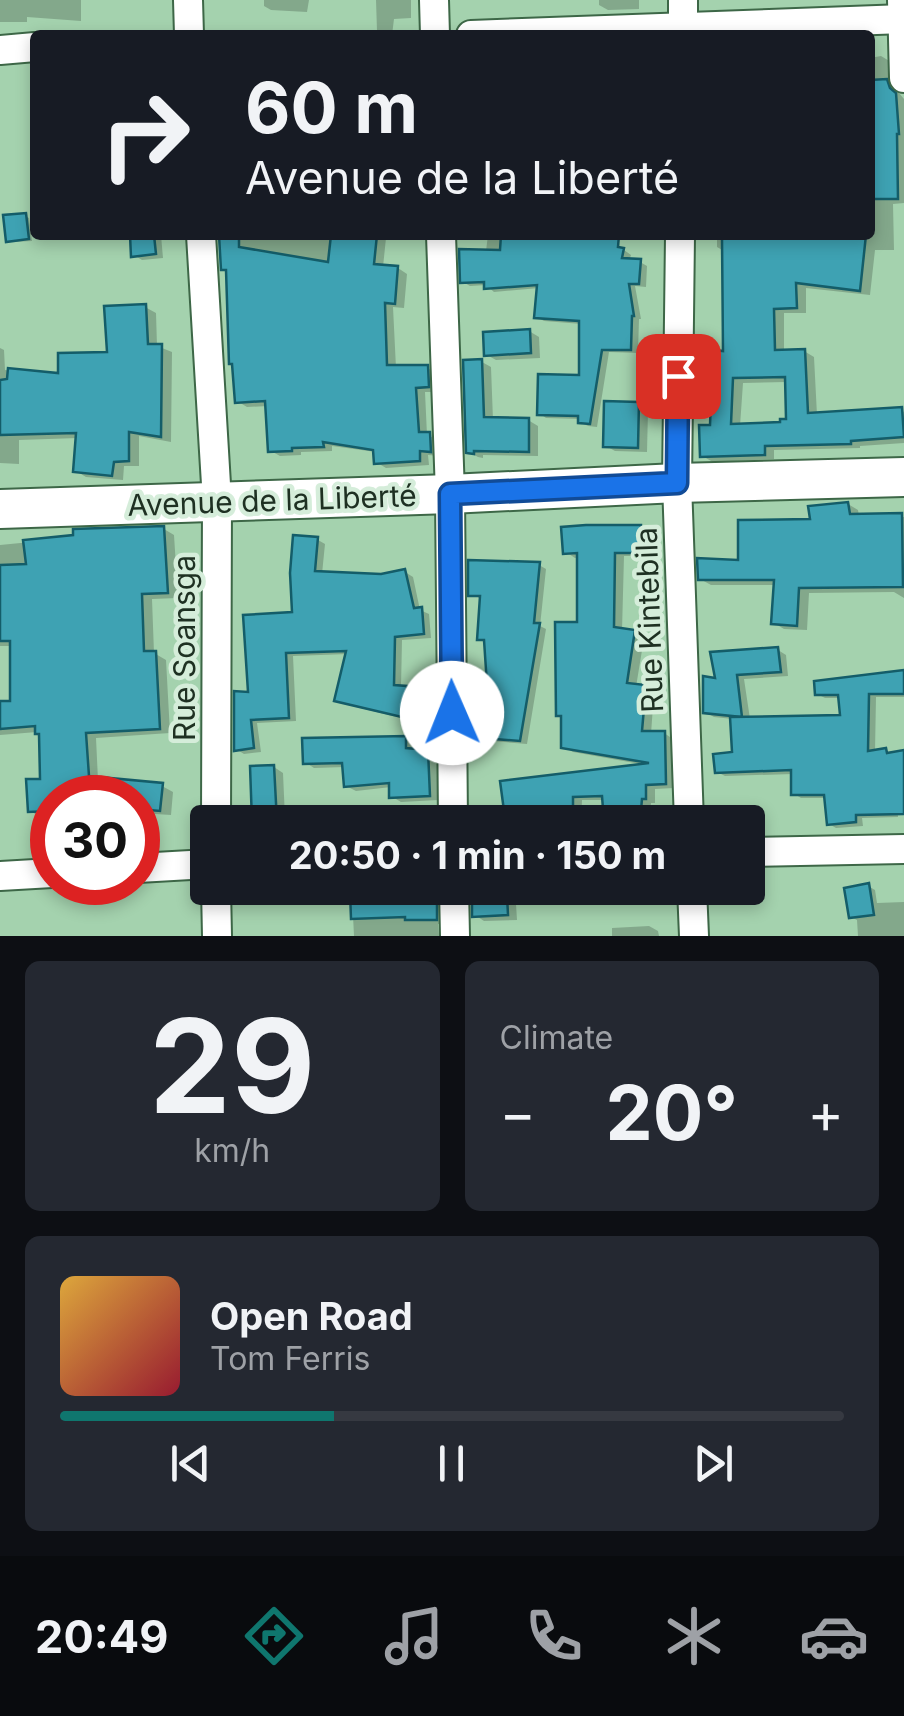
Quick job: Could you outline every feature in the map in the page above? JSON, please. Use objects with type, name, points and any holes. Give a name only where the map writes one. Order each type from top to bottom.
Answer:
[{"type":"main road","name":"Avenue de la Liberté","points":[[0,509],[904,478]]},
{"type":"street","points":[[188,0],[189,30]]},
{"type":"street","points":[[434,0],[435,30]]},
{"type":"street","points":[[547,30],[903,12],[904,78]]},
{"type":"street","points":[[0,50],[30,48]]},
{"type":"street","name":"Rue Soansga","points":[[201,240],[217,501],[216,805]]},
{"type":"street","points":[[442,240],[450,494],[453,805]]},
{"type":"street","name":"Rue Kintebila","points":[[680,240],[677,483],[688,805]]},
{"type":"street","points":[[765,852],[904,849]]},
{"type":"street","points":[[160,867],[190,865]]},
{"type":"street","points":[[0,876],[30,874]]},
{"type":"street","points":[[216,905],[217,936]]},
{"type":"street","points":[[454,905],[455,936]]},
{"type":"street","points":[[693,905],[694,936]]},
{"type":"building","points":[[887,79],[896,93],[898,199],[875,199],[875,80]]},
{"type":"building","points":[[26,213],[29,239],[6,242],[3,215]]},
{"type":"building","points":[[130,240],[155,240],[156,254],[131,257]]},
{"type":"building","points":[[219,240],[239,240],[239,247],[328,262],[330,240],[376,240],[374,264],[398,266],[395,304],[385,303],[387,365],[428,365],[429,387],[416,388],[419,432],[430,432],[431,452],[420,451],[420,461],[374,464],[373,450],[323,442],[324,447],[268,452],[265,401],[235,403],[229,364],[226,270],[221,270]]},
{"type":"building","points":[[501,240],[619,240],[618,247],[624,248],[622,258],[641,259],[639,284],[629,284],[634,316],[631,350],[602,350],[590,424],[578,423],[578,416],[537,415],[538,374],[579,375],[579,321],[534,318],[537,285],[484,289],[484,282],[460,283],[459,249],[500,250]]},
{"type":"building","points":[[722,240],[865,240],[860,291],[796,283],[797,308],[774,309],[775,350],[805,349],[808,413],[902,407],[904,437],[851,444],[765,446],[765,455],[700,457],[699,425],[710,425],[713,350],[723,351]],"holes":[[[785,377],[786,419],[731,424],[733,378]]]},
{"type":"building","points":[[146,304],[148,344],[162,344],[161,437],[129,432],[129,461],[114,462],[112,476],[73,472],[76,433],[0,435],[0,380],[7,379],[8,368],[58,373],[58,353],[107,352],[104,306]]},
{"type":"building","points":[[530,329],[531,353],[484,356],[483,332]]},
{"type":"building","points":[[482,359],[484,417],[529,418],[529,452],[466,453],[463,360]]},
{"type":"building","points":[[604,401],[639,402],[638,448],[603,447]]},
{"type":"building","points":[[848,502],[850,514],[902,513],[903,587],[799,588],[797,626],[771,624],[774,580],[698,580],[697,558],[738,560],[738,520],[810,519],[808,506]]},
{"type":"building","points":[[641,525],[641,553],[615,553],[614,627],[635,630],[627,683],[646,685],[642,731],[665,731],[666,784],[646,785],[646,799],[642,799],[641,805],[603,805],[602,796],[573,797],[573,805],[503,805],[500,781],[649,763],[561,748],[561,716],[556,716],[555,622],[577,622],[577,553],[563,554],[561,527]]},
{"type":"building","points":[[164,526],[168,593],[142,594],[144,651],[156,651],[160,729],[86,733],[89,775],[40,775],[39,734],[35,734],[35,726],[0,729],[0,701],[10,701],[10,641],[0,641],[0,565],[26,564],[23,540],[73,535],[73,529]]},
{"type":"building","points":[[293,535],[318,537],[315,571],[381,574],[405,569],[414,608],[422,607],[424,634],[395,637],[394,685],[407,686],[406,718],[334,701],[346,651],[286,653],[289,718],[251,720],[254,748],[234,751],[234,691],[248,692],[243,615],[292,612]]},
{"type":"building","points":[[468,560],[540,562],[534,623],[540,623],[520,741],[470,737],[469,685],[487,685],[484,640],[477,640],[480,596],[468,596]]},
{"type":"building","points":[[778,647],[781,672],[737,675],[742,717],[703,713],[703,676],[715,678],[710,652]]},
{"type":"building","points":[[904,670],[904,694],[869,694],[868,751],[904,750],[904,814],[856,815],[856,822],[827,825],[824,795],[791,795],[791,770],[715,773],[713,754],[732,752],[730,717],[840,715],[838,695],[815,695],[814,681]]},
{"type":"building","points":[[406,736],[406,748],[428,750],[430,796],[389,798],[389,783],[344,787],[342,763],[303,764],[302,738]]},
{"type":"building","points":[[274,765],[276,805],[251,805],[250,766]]},
{"type":"building","points":[[26,779],[30,779],[30,812],[28,812]]},
{"type":"building","points":[[869,883],[874,915],[849,918],[844,888]]},
{"type":"building","points":[[350,905],[437,905],[437,920],[351,919]]},
{"type":"building","points":[[472,905],[508,905],[508,915],[472,917]]},
{"type":"route","points":[[452,713],[450,494],[677,483],[678,376]]}]
